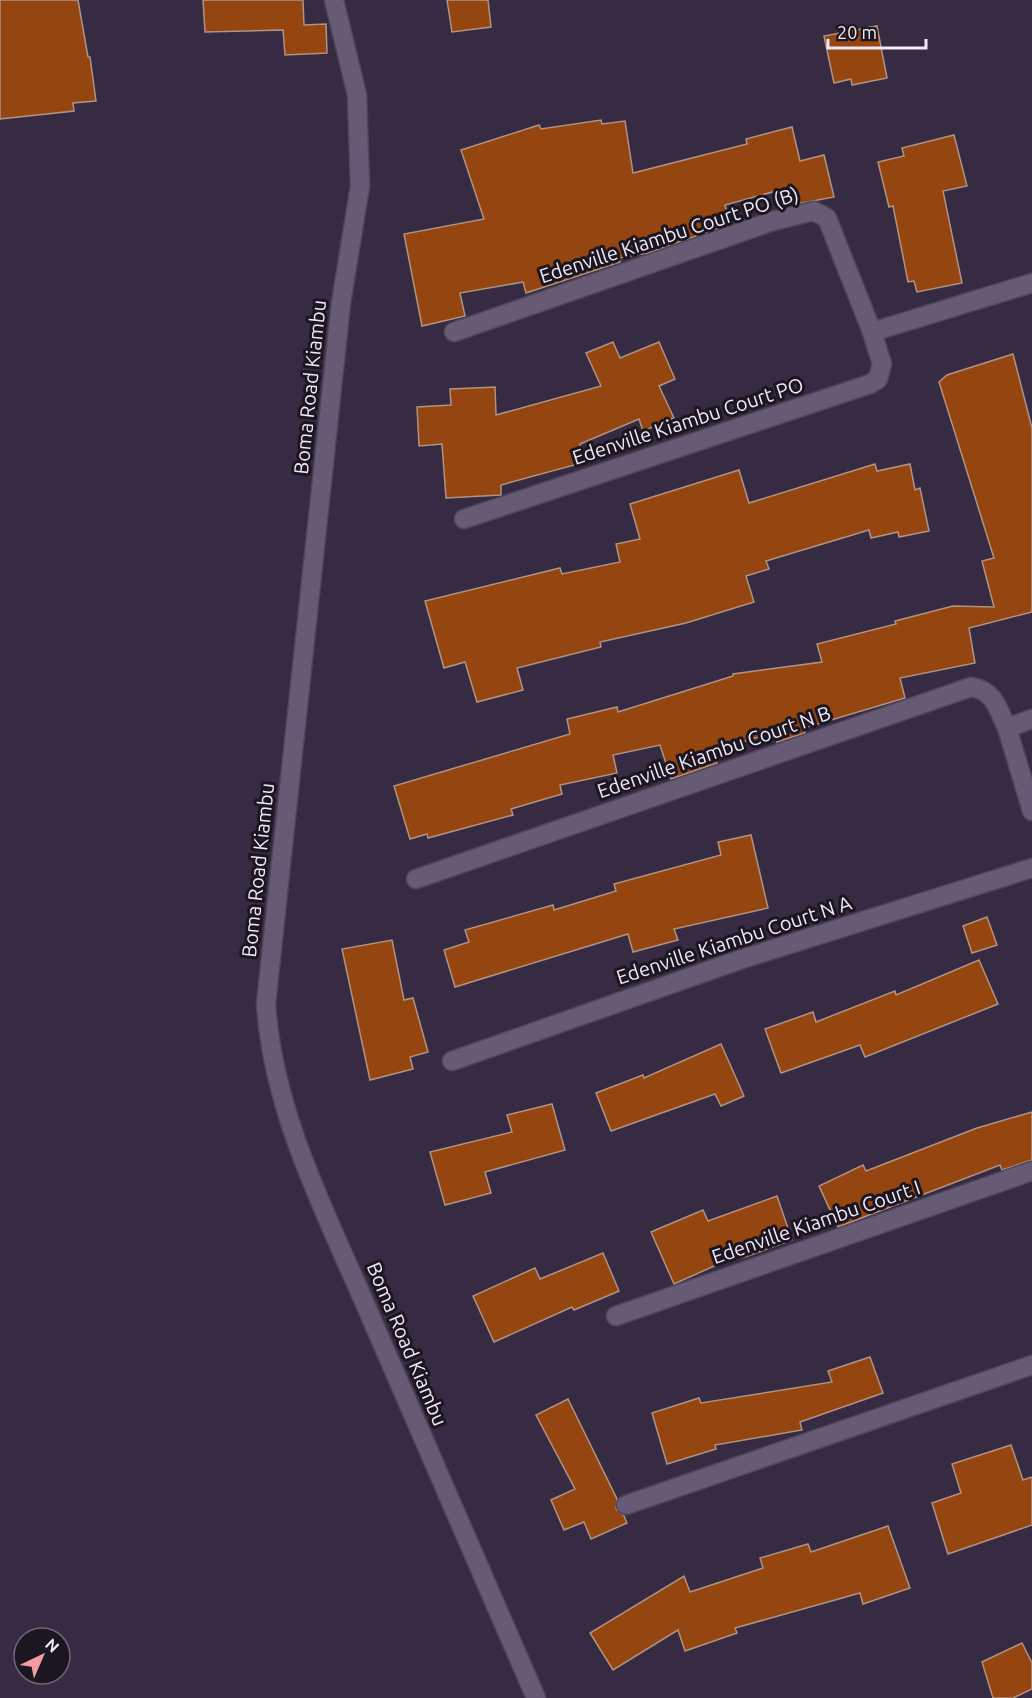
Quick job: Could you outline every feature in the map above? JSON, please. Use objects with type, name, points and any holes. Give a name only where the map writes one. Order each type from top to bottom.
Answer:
[{"type":"street","name":"Boma Road Kiambu","points":[[334,0],[357,95],[360,186],[341,303],[267,992],[268,1042],[277,1079],[309,1175],[536,1698]]},
{"type":"street","name":"Edenville Kiambu Court PO (B)","points":[[454,332],[772,221],[814,211],[827,218],[872,332]]},
{"type":"street","points":[[872,332],[1032,283]]},
{"type":"street","name":"Edenville Kiambu Court PO","points":[[464,519],[870,384],[878,379],[882,364],[872,332]]},
{"type":"street","name":"Edenville Kiambu Court N B","points":[[416,879],[971,687],[991,694],[1007,728]]},
{"type":"street","points":[[1032,719],[1007,728],[1032,811]]},
{"type":"street","name":"Edenville Kiambu Court N A","points":[[452,1061],[742,959],[1032,868]]},
{"type":"street","name":"Edenville Kiambu Court I","points":[[616,1316],[1032,1171]]},
{"type":"street","points":[[626,1505],[1032,1365]]},
{"type":"building","points":[[0,0],[78,0],[88,57],[90,57],[96,101],[73,103],[74,111],[0,119]]},
{"type":"building","points":[[203,0],[303,0],[304,25],[326,24],[327,53],[285,55],[283,30],[205,32]]},
{"type":"building","points":[[447,0],[488,0],[491,27],[452,32]]},
{"type":"building","points":[[877,26],[887,78],[852,85],[851,79],[834,83],[824,36]]},
{"type":"building","points":[[601,120],[602,124],[625,121],[633,173],[747,144],[746,139],[792,127],[800,161],[824,155],[834,197],[797,204],[794,193],[788,195],[787,188],[725,205],[730,224],[648,253],[619,258],[620,262],[526,293],[523,282],[460,293],[465,316],[422,326],[404,234],[484,219],[461,150],[539,125],[541,129]]},
{"type":"building","points":[[954,135],[967,186],[943,191],[962,283],[917,292],[914,281],[908,282],[893,206],[889,207],[878,162],[904,156],[902,148]]},
{"type":"building","points":[[613,342],[620,358],[659,342],[675,379],[659,386],[674,418],[643,431],[639,419],[580,444],[585,462],[501,485],[501,495],[446,498],[442,444],[419,446],[417,407],[451,405],[450,389],[495,387],[496,415],[601,386],[586,353]]},
{"type":"building","points":[[1013,354],[1032,428],[1032,612],[969,628],[975,663],[900,678],[905,698],[804,728],[805,733],[777,742],[775,732],[713,751],[717,763],[671,779],[660,745],[613,755],[617,773],[560,785],[562,794],[511,809],[513,815],[428,838],[427,834],[410,839],[394,786],[570,734],[567,719],[617,707],[618,712],[733,676],[733,674],[822,662],[817,644],[896,624],[895,621],[953,606],[994,607],[982,561],[994,558],[939,382],[947,375]]},
{"type":"building","points":[[875,464],[877,471],[910,464],[915,490],[920,488],[929,531],[899,537],[898,532],[871,538],[869,530],[766,561],[769,569],[746,576],[754,602],[686,623],[600,642],[601,647],[517,668],[523,690],[477,702],[465,662],[444,668],[425,601],[560,568],[562,574],[620,562],[616,544],[640,539],[630,504],[739,470],[749,503]]},
{"type":"building","points":[[751,835],[768,908],[674,929],[678,940],[633,952],[628,934],[455,987],[444,950],[469,942],[465,930],[553,905],[554,910],[616,891],[614,884],[721,855],[718,842]]},
{"type":"building","points":[[987,917],[997,945],[972,953],[963,926]]},
{"type":"building","points":[[392,940],[404,1000],[413,998],[428,1052],[410,1057],[413,1069],[370,1080],[342,949]]},
{"type":"building","points":[[979,960],[998,1004],[865,1057],[860,1045],[781,1073],[765,1029],[813,1012],[816,1022],[895,991],[896,995]]},
{"type":"building","points":[[721,1044],[744,1096],[721,1106],[715,1094],[611,1131],[596,1093],[643,1075],[644,1078]]},
{"type":"building","points":[[552,1104],[565,1150],[485,1172],[491,1193],[445,1205],[430,1152],[512,1132],[507,1115]]},
{"type":"building","points":[[1032,1112],[1032,1160],[1002,1170],[1000,1165],[838,1227],[819,1186],[863,1165],[866,1171],[977,1128]]},
{"type":"building","points":[[777,1196],[792,1240],[742,1258],[741,1254],[674,1284],[651,1232],[703,1210],[708,1221]]},
{"type":"building","points":[[603,1253],[619,1291],[574,1310],[572,1307],[494,1342],[473,1296],[535,1268],[540,1279]]},
{"type":"building","points":[[870,1357],[883,1393],[800,1422],[802,1430],[715,1445],[716,1449],[667,1464],[652,1413],[699,1398],[701,1403],[832,1382],[828,1371]]},
{"type":"building","points":[[568,1399],[617,1499],[616,1509],[624,1516],[627,1523],[591,1539],[584,1522],[564,1530],[551,1500],[575,1489],[536,1415]]},
{"type":"building","points":[[1011,1445],[1023,1480],[1032,1477],[1032,1525],[948,1554],[932,1503],[961,1493],[952,1464]]},
{"type":"building","points":[[888,1526],[910,1588],[863,1604],[860,1593],[735,1628],[737,1633],[685,1651],[678,1630],[613,1670],[590,1633],[684,1576],[690,1592],[763,1568],[760,1558],[808,1544],[811,1552]]},
{"type":"building","points":[[1022,1643],[1032,1663],[1032,1689],[1013,1698],[993,1698],[982,1662]]}]
